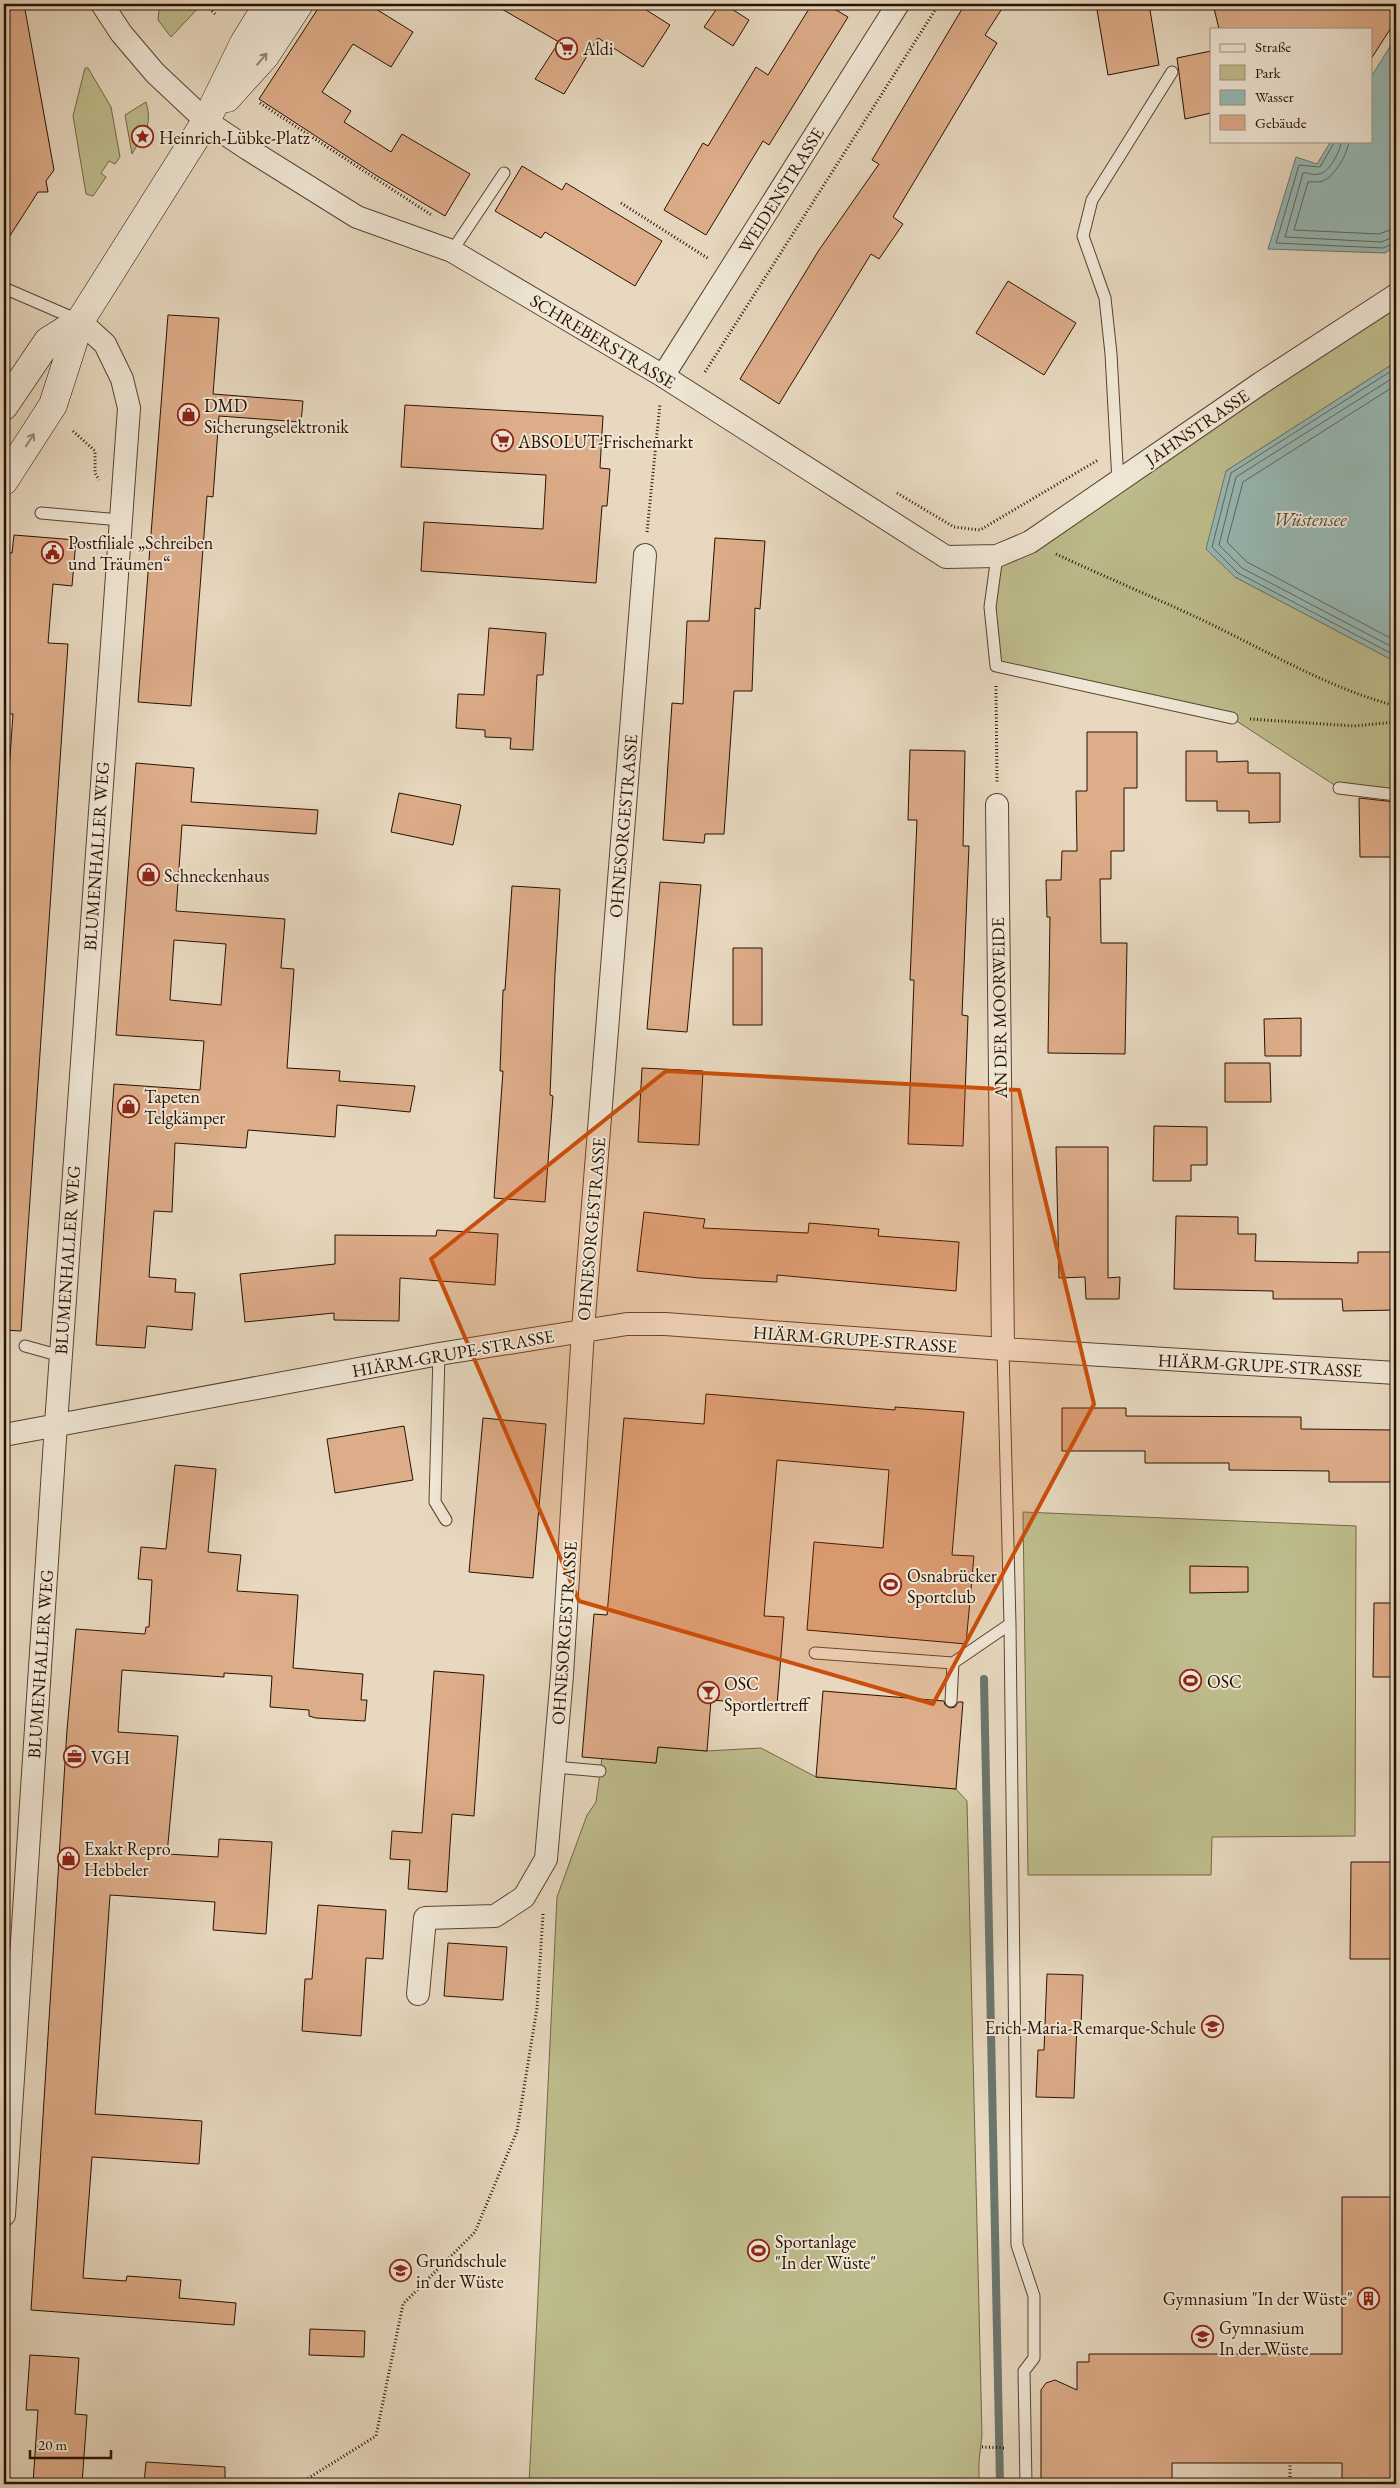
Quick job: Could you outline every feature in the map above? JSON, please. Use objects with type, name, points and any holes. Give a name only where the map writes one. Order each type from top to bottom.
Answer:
[{"type":"main road","points":[[4,481],[53,405],[80,320],[206,121],[244,42],[268,4]]},
{"type":"main road","points":[[206,121],[265,56],[299,4]]},
{"type":"main road","points":[[6,398],[48,341],[80,320]]},
{"type":"street","name":"SCHREBERSTRASSE","points":[[102,4],[121,33],[156,73],[206,121],[357,217],[452,251],[663,376],[946,558],[997,556]]},
{"type":"street","name":"WEIDENSTRASSE","points":[[663,376],[898,4]]},
{"type":"street","name":"JAHNSTRASSE","points":[[997,556],[1030,542],[1261,383],[1396,295]]},
{"type":"street","name":"BLUMENHALLER WEG","points":[[4,2215],[60,1356],[129,408],[122,379],[105,344],[80,320]]},
{"type":"street","name":"OHNESORGESTRASSE","points":[[418,1994],[425,1918],[495,1916],[524,1897],[546,1858],[562,1675],[583,1330],[645,555]]},
{"type":"street","name":"AN DER MOORWEIDE","points":[[997,805],[1003,1350]]},
{"type":"street","name":"HIÄRM-GRUPE-STRASSE","points":[[4,1434],[439,1354],[627,1324],[665,1324],[1003,1350],[1396,1373]]},
{"type":"lane","points":[[1118,482],[1111,354],[1105,298],[1083,236],[1092,200],[1172,72]]},
{"type":"lane","points":[[452,251],[504,173]]},
{"type":"lane","points":[[4,288],[80,320]]},
{"type":"lane","points":[[41,513],[120,520]]},
{"type":"lane","points":[[997,556],[990,608],[996,666],[1232,718]]},
{"type":"lane","points":[[1339,788],[1396,795]]},
{"type":"lane","points":[[24,1346],[60,1356]]},
{"type":"lane","points":[[1003,1350],[1010,1624],[1017,2245],[1034,2296],[1034,2358],[1024,2371],[1026,2484]]},
{"type":"lane","points":[[439,1354],[435,1502],[446,1520]]},
{"type":"lane","points":[[815,1652],[953,1663],[1010,1624]]},
{"type":"lane","points":[[951,1701],[953,1663]]},
{"type":"lane","points":[[554,1768],[600,1770]]},
{"type":"path","points":[[204,4],[215,14]]},
{"type":"path","points":[[702,378],[939,4]]},
{"type":"path","points":[[621,203],[729,272]]},
{"type":"path","points":[[645,555],[663,376]]},
{"type":"path","points":[[73,431],[95,451],[95,473]]},
{"type":"path","points":[[895,492],[954,527],[980,530],[1116,450]]},
{"type":"path","points":[[1030,542],[1198,618],[1312,676],[1370,699],[1396,706]]},
{"type":"path","points":[[996,666],[997,805]]},
{"type":"path","points":[[1232,718],[1354,726],[1396,722]]},
{"type":"path","points":[[299,2484],[376,2436],[403,2304],[475,2232],[517,2131],[536,2008],[543,1908]]},
{"type":"path","points":[[982,2447],[1012,2449]]},
{"type":"path","points":[[1290,2463],[1290,2484]]},
{"type":"highlighted area","points":[[666,1071],[1019,1090],[1094,1404],[933,1704],[579,1601],[431,1259]]},
{"type":"green space","points":[[154,4],[197,4],[200,6],[171,37],[158,20],[159,10]]},
{"type":"green space","points":[[85,68],[88,68],[111,107],[120,157],[115,164],[109,161],[101,173],[106,177],[93,196],[86,194],[73,116]]},
{"type":"green space","points":[[146,102],[148,123],[144,135],[132,154],[125,115]]},
{"type":"green space","points":[[1396,295],[1396,362],[1226,471],[1235,577],[1396,662],[1396,795],[1339,788],[1232,718],[996,666],[990,607],[997,556]]},
{"type":"green space","name":"OSC","points":[[1023,1512],[1356,1526],[1355,1836],[1212,1837],[1211,1875],[1028,1875]]},
{"type":"green space","name":"Sportanlage \"In der Wüste\"","points":[[658,1747],[707,1751],[761,1748],[816,1777],[956,1789],[967,1801],[982,2436],[979,2484],[529,2484],[557,1897],[587,1815],[596,1802],[602,1758],[656,1763]]},
{"type":"water","points":[[1396,37],[1396,246],[1385,253],[1268,249],[1296,157],[1317,164],[1330,142],[1372,142],[1372,75]]},
{"type":"water","name":"Wüstensee","points":[[1396,362],[1396,662],[1235,577],[1206,549],[1226,471]]},
{"type":"building","points":[[4,4],[24,4],[54,170],[46,181],[48,192],[38,192],[4,245]]},
{"type":"building","points":[[321,4],[368,4],[413,32],[391,67],[353,44],[322,92],[351,111],[344,122],[391,152],[402,134],[470,174],[445,216],[377,176],[259,99]]},
{"type":"building","points":[[493,4],[637,4],[670,25],[643,67],[598,38],[564,94],[535,79],[559,42]]},
{"type":"building","points":[[720,4],[724,4],[749,20],[733,46],[704,27]]},
{"type":"building","points":[[812,4],[826,4],[848,17],[769,145],[763,141],[706,235],[664,210],[703,143],[708,146],[756,67],[768,75]]},
{"type":"building","points":[[965,4],[1005,4],[985,35],[997,43],[893,217],[903,224],[879,259],[871,254],[779,404],[740,379],[819,250],[879,164],[872,160]]},
{"type":"building","points":[[1096,4],[1149,4],[1159,65],[1108,75]]},
{"type":"building","points":[[1213,4],[1396,4],[1396,20],[1372,57],[1372,28],[1219,28]]},
{"type":"building","points":[[1210,51],[1210,113],[1185,119],[1177,58]]},
{"type":"building","points":[[522,166],[562,190],[566,183],[662,241],[635,286],[545,232],[541,238],[495,211]]},
{"type":"building","points":[[1008,281],[1076,323],[1044,375],[976,333]]},
{"type":"building","points":[[168,315],[219,318],[213,394],[303,401],[301,422],[219,416],[213,497],[207,496],[191,706],[138,702]]},
{"type":"building","points":[[405,405],[603,416],[600,468],[610,469],[607,506],[602,506],[596,583],[421,571],[424,522],[543,529],[546,475],[401,467]]},
{"type":"building","points":[[14,535],[76,540],[72,586],[53,584],[48,643],[68,644],[21,1331],[4,1330],[4,843],[13,714],[4,714],[8,617],[4,617],[4,552],[12,553]]},
{"type":"building","points":[[715,538],[765,541],[760,609],[755,608],[752,691],[734,691],[724,834],[705,834],[704,843],[663,840],[672,703],[683,704],[687,621],[709,621]]},
{"type":"building","points":[[489,628],[546,633],[543,675],[537,675],[533,750],[510,749],[511,738],[485,737],[485,730],[456,728],[458,694],[484,695]]},
{"type":"building","points":[[1087,732],[1137,732],[1137,788],[1124,788],[1124,851],[1111,851],[1111,879],[1100,879],[1101,943],[1127,943],[1125,1054],[1048,1053],[1050,917],[1047,917],[1046,880],[1061,880],[1062,851],[1077,851],[1076,791],[1087,791]]},
{"type":"building","points":[[910,750],[965,751],[963,846],[969,846],[962,1015],[968,1016],[963,1146],[908,1144],[914,980],[910,980],[917,820],[908,820]]},
{"type":"building","points":[[1186,751],[1217,751],[1217,762],[1248,761],[1248,773],[1280,773],[1280,822],[1249,823],[1249,811],[1217,811],[1217,801],[1186,801]]},
{"type":"building","points":[[136,763],[194,768],[191,802],[318,810],[316,834],[182,825],[176,911],[285,919],[281,968],[294,969],[287,1068],[340,1071],[339,1081],[415,1086],[410,1112],[337,1105],[335,1137],[248,1130],[246,1148],[175,1143],[172,1212],[154,1211],[149,1277],[176,1279],[175,1292],[195,1293],[192,1330],[147,1326],[145,1348],[96,1345],[114,1084],[200,1090],[204,1041],[116,1035]],"holes":[[[174,940],[226,944],[221,1005],[170,1000]]]},
{"type":"building","points":[[399,793],[461,805],[453,845],[391,832]]},
{"type":"building","points":[[1359,798],[1396,802],[1396,857],[1360,857]]},
{"type":"building","points":[[660,882],[701,885],[687,1032],[647,1029]]},
{"type":"building","points":[[512,886],[560,889],[550,1095],[553,1096],[545,1202],[494,1198],[503,1071],[500,1071],[503,990],[505,990]]},
{"type":"building","points":[[733,948],[762,948],[762,1025],[733,1025]]},
{"type":"building","points":[[1301,1018],[1301,1056],[1265,1056],[1264,1019]]},
{"type":"building","points":[[1225,1063],[1270,1063],[1271,1102],[1225,1102]]},
{"type":"building","points":[[642,1068],[703,1071],[699,1145],[638,1142]]},
{"type":"building","points":[[1154,1126],[1207,1127],[1207,1165],[1191,1165],[1191,1181],[1153,1181]]},
{"type":"building","points":[[1056,1147],[1108,1147],[1108,1278],[1120,1277],[1119,1299],[1086,1299],[1085,1277],[1059,1278]]},
{"type":"building","points":[[644,1212],[705,1219],[703,1228],[808,1233],[809,1223],[879,1229],[878,1236],[959,1242],[956,1291],[777,1275],[777,1282],[699,1278],[637,1271]]},
{"type":"building","points":[[1176,1216],[1238,1217],[1238,1234],[1256,1234],[1255,1261],[1358,1263],[1358,1252],[1393,1252],[1393,1263],[1396,1263],[1396,1310],[1343,1311],[1342,1299],[1273,1299],[1273,1291],[1174,1289]]},
{"type":"building","points":[[437,1230],[498,1234],[495,1285],[400,1278],[399,1321],[334,1320],[334,1313],[245,1322],[240,1274],[335,1264],[335,1235],[436,1236]]},
{"type":"building","name":"Osnabrücker Sportclub","points":[[706,1394],[895,1410],[895,1407],[964,1412],[952,1555],[974,1556],[966,1644],[807,1630],[814,1542],[883,1548],[889,1470],[777,1460],[764,1616],[784,1617],[777,1705],[711,1700],[707,1751],[658,1747],[656,1763],[582,1757],[594,1614],[607,1615],[624,1418],[704,1424]]},
{"type":"building","points":[[1062,1408],[1126,1408],[1126,1416],[1301,1417],[1301,1429],[1394,1430],[1394,1482],[1329,1482],[1329,1471],[1229,1470],[1229,1463],[1145,1463],[1145,1451],[1062,1451]]},
{"type":"building","points":[[483,1418],[546,1424],[533,1578],[469,1572]]},
{"type":"building","points":[[404,1426],[413,1480],[335,1493],[327,1439]]},
{"type":"building","points":[[175,1465],[216,1469],[208,1552],[241,1555],[237,1591],[298,1595],[293,1668],[363,1674],[361,1700],[367,1700],[365,1721],[316,1718],[309,1716],[309,1710],[270,1707],[272,1676],[224,1673],[224,1677],[122,1670],[118,1732],[178,1736],[167,1854],[218,1857],[219,1839],[272,1842],[266,1934],[213,1930],[215,1902],[110,1895],[95,2114],[202,2121],[199,2164],[92,2157],[83,2278],[126,2281],[127,2276],[181,2280],[179,2298],[236,2303],[234,2325],[31,2310],[67,1730],[76,1629],[145,1634],[146,1627],[149,1627],[152,1580],[138,1579],[141,1547],[166,1549]]},
{"type":"building","points":[[1190,1566],[1248,1567],[1248,1592],[1190,1593]]},
{"type":"building","points":[[1374,1603],[1396,1603],[1396,1677],[1373,1677]]},
{"type":"building","points":[[434,1671],[484,1675],[474,1816],[452,1814],[447,1892],[408,1889],[410,1860],[390,1859],[392,1831],[422,1833]]},
{"type":"building","points":[[823,1691],[944,1701],[945,1705],[950,1708],[955,1707],[958,1702],[963,1702],[956,1789],[816,1777]]},
{"type":"building","points":[[1351,1862],[1396,1862],[1396,1959],[1350,1959]]},
{"type":"building","points":[[318,1905],[386,1910],[383,1959],[366,1958],[361,2036],[302,2031],[305,1979],[312,1979]]},
{"type":"building","points":[[448,1943],[507,1947],[503,2000],[444,1996]]},
{"type":"building","points":[[1047,1974],[1083,1975],[1081,2024],[1077,2024],[1074,2098],[1036,2097],[1038,2050],[1044,2050]]},
{"type":"building","name":"Gymnasium \"In der Wüste\"","points":[[1342,2197],[1396,2197],[1396,2484],[1342,2484],[1342,2463],[1172,2463],[1172,2484],[1041,2484],[1041,2390],[1046,2383],[1055,2380],[1077,2390],[1077,2362],[1089,2362],[1089,2354],[1342,2354]]},
{"type":"building","points":[[310,2329],[365,2331],[364,2357],[309,2355]]},
{"type":"building","points":[[30,2355],[79,2358],[75,2414],[87,2415],[82,2484],[33,2483],[38,2410],[26,2410]]},
{"type":"building","points":[[146,2462],[225,2467],[225,2484],[144,2484]]},
{"type":"waterway","points":[[984,1679],[1000,2484]]},
{"type":"place","name":"Aldi","points":[[567,48]]},
{"type":"place","name":"Heinrich-Lübke-Platz","points":[[143,137]]},
{"type":"place","name":"DMD Sicherungselektronik","points":[[188,415]]},
{"type":"place","name":"ABSOLUT-Frischemarkt","points":[[502,441]]},
{"type":"place","name":"Postfiliale „Schreiben und Träumen“","points":[[52,552]]},
{"type":"place","name":"Schneckenhaus","points":[[148,875]]},
{"type":"place","name":"Tapeten Telgkämper","points":[[128,1106]]},
{"type":"place","name":"Osnabrücker Sportclub","points":[[891,1585]]},
{"type":"place","name":"OSC","points":[[1191,1681]]},
{"type":"place","name":"OSC Sportlertreff","points":[[708,1693]]},
{"type":"place","name":"VGH","points":[[75,1757]]},
{"type":"place","name":"Exakt Repro Hebbeler","points":[[68,1858]]},
{"type":"place","name":"Erich-Maria-Remarque-Schule","points":[[1212,2027]]},
{"type":"place","name":"Sportanlage \"In der Wüste\"","points":[[759,2251]]},
{"type":"place","name":"Grundschule in der Wüste","points":[[400,2270]]},
{"type":"place","name":"Gymnasium \"In der Wüste\"","points":[[1369,2298]]},
{"type":"place","name":"Gymnasium In der Wüste","points":[[1203,2337]]}]
